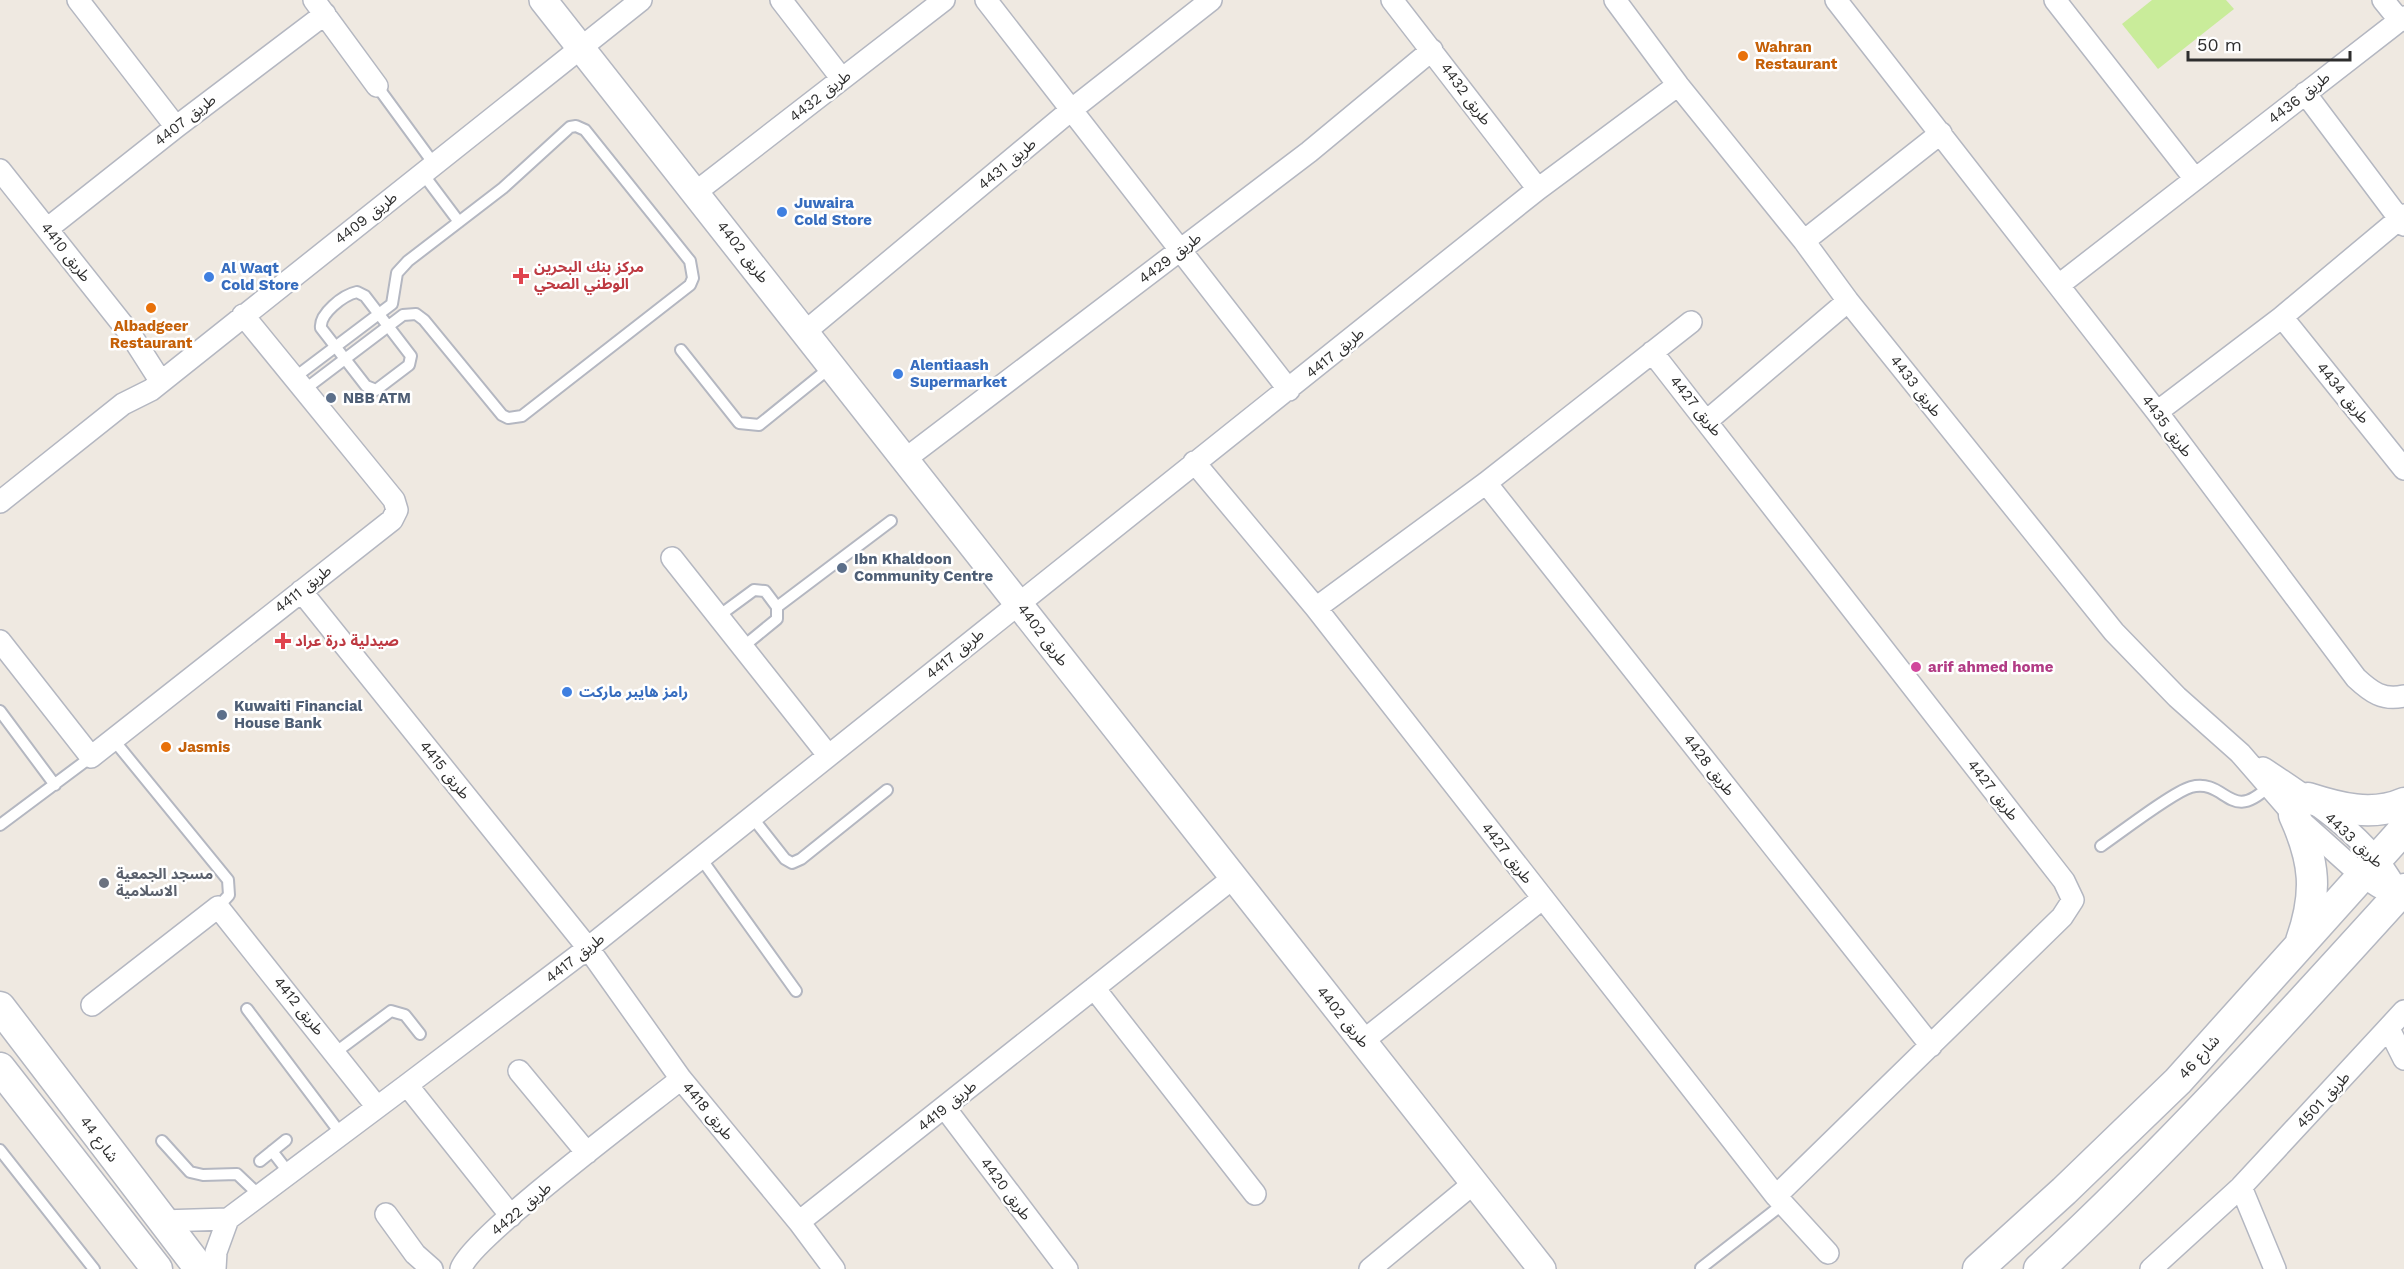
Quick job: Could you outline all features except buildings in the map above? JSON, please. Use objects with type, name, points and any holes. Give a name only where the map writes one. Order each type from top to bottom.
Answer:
[{"type":"main road","points":[[2298,948],[2310,915],[2314,881],[2301,806],[2369,811],[2404,803]]},
{"type":"main road","name":"شارع 46","points":[[1978,1269],[2064,1191],[2178,1081],[2404,829]]},
{"type":"main road","points":[[2039,1269],[2090,1222],[2204,1107],[2402,892]]},
{"type":"main road","name":"شارع 44","points":[[0,1007],[161,1221],[200,1269]]},
{"type":"main road","points":[[0,1068],[158,1269]]},
{"type":"street","points":[[78,0],[176,127]]},
{"type":"street","name":"طريق 4402","points":[[543,0],[806,331],[904,460],[1542,1269]]},
{"type":"street","name":"طريق 4409","points":[[0,502],[123,404],[161,381],[641,0]]},
{"type":"street","points":[[781,0],[842,79]]},
{"type":"street","name":"طريق 4432","points":[[696,192],[944,0]]},
{"type":"street","points":[[986,0],[1289,390]]},
{"type":"street","name":"طريق 4431","points":[[806,331],[1071,110],[1211,0]]},
{"type":"street","name":"طريق 4432","points":[[1392,0],[1538,189]]},
{"type":"street","name":"طريق 4433","points":[[1615,0],[1678,85],[1804,241],[1848,301],[2114,632],[2177,697],[2370,867],[2402,892]]},
{"type":"street","name":"طريق 4435","points":[[1836,0],[2157,412],[2356,678],[2372,693],[2391,699],[2404,696]]},
{"type":"street","points":[[2055,0],[2195,179]]},
{"type":"street","points":[[2383,0],[2402,19]]},
{"type":"street","name":"طريق 4407","points":[[47,229],[176,127],[320,7],[377,86]]},
{"type":"street","name":"طريق 4436","points":[[2059,285],[2402,19]]},
{"type":"street","name":"طريق 4429","points":[[904,460],[1309,152],[1432,50]]},
{"type":"street","name":"طريق 4417","points":[[228,1219],[588,948],[1538,189],[1678,85]]},
{"type":"street","points":[[2157,412],[2282,317],[2402,220],[2305,93]]},
{"type":"street","points":[[1804,241],[1941,133]]},
{"type":"street","name":"طريق 4410","points":[[0,170],[131,335],[146,345],[161,381]]},
{"type":"street","points":[[1708,420],[1848,301]]},
{"type":"street","name":"طريق 4411","points":[[90,757],[392,520],[396,510],[394,500],[243,315]]},
{"type":"street","name":"طريق 4434","points":[[2282,317],[2404,469]]},
{"type":"street","points":[[1316,608],[1486,483],[1690,322]]},
{"type":"street","name":"طريق 4427","points":[[1653,352],[2064,881],[2073,900],[2062,917],[1780,1200]]},
{"type":"street","name":"طريق 4409","points":[[0,516],[131,415],[161,381]]},
{"type":"street","name":"طريق 4427","points":[[1194,462],[1316,608],[1780,1200],[1828,1253]]},
{"type":"street","name":"طريق 4428","points":[[1486,483],[1931,1046]]},
{"type":"street","points":[[672,558],[720,615],[828,755]]},
{"type":"street","name":"طريق 4415","points":[[302,591],[588,948]]},
{"type":"street","points":[[0,641],[90,757]]},
{"type":"street","name":"طريق 4433","points":[[2240,753],[2269,786],[2301,806]]},
{"type":"street","name":"طريق 4419","points":[[799,1222],[1233,878]]},
{"type":"street","name":"طريق 4427","points":[[1363,1041],[1543,898]]},
{"type":"street","points":[[92,1005],[219,907]]},
{"type":"street","name":"طريق 4412","points":[[219,907],[336,1052],[377,1107]]},
{"type":"street","name":"طريق 4418","points":[[588,948],[681,1079],[799,1222],[834,1269]]},
{"type":"street","points":[[1094,988],[1255,1194]]},
{"type":"street","name":"طريق 4501","points":[[2151,1269],[2241,1187],[2404,1011]]},
{"type":"street","points":[[2389,1029],[2404,1059]]},
{"type":"street","points":[[519,1071],[587,1153]]},
{"type":"street","name":"طريق 4422","points":[[461,1269],[473,1250],[511,1216],[681,1079]]},
{"type":"street","points":[[407,1085],[511,1216]]},
{"type":"street","name":"طريق 4420","points":[[945,1108],[1067,1269]]},
{"type":"street","points":[[1370,1269],[1474,1183]]},
{"type":"street","points":[[2241,1187],[2275,1269]]},
{"type":"street","points":[[386,1214],[416,1254],[432,1269]]},
{"type":"street","points":[[161,1221],[228,1219],[216,1252],[215,1269]]},
{"type":"lane","points":[[377,86],[459,222]]},
{"type":"lane","points":[[581,127],[690,261],[693,278],[690,285],[522,416],[516,418],[508,418],[497,410],[420,317],[403,315],[345,359],[299,384],[335,347],[392,304],[396,279],[402,266],[510,181],[570,128],[581,127]]},
{"type":"lane","points":[[357,292],[365,296],[388,326],[409,353],[411,360],[409,365],[379,389],[373,390],[366,386],[335,347],[321,328],[321,321],[324,314],[350,294],[357,292]]},
{"type":"lane","points":[[681,351],[739,423],[747,424],[759,425],[832,366]]},
{"type":"lane","points":[[777,608],[891,522]]},
{"type":"lane","points":[[720,615],[754,590],[765,591],[777,608],[777,619],[744,646]]},
{"type":"lane","points":[[0,711],[55,785]]},
{"type":"lane","points":[[112,738],[228,880],[229,895],[219,907]]},
{"type":"lane","name":"طريق 4411","points":[[5,822],[90,757]]},
{"type":"lane","points":[[2101,846],[2184,790],[2207,786],[2239,802],[2245,802],[2258,797],[2269,786]]},
{"type":"lane","points":[[752,817],[785,859],[792,863],[801,859],[887,790]]},
{"type":"lane","points":[[700,857],[796,991]]},
{"type":"lane","points":[[247,1009],[340,1134]]},
{"type":"lane","points":[[336,1052],[391,1011],[405,1015],[420,1034]]},
{"type":"lane","points":[[260,1161],[286,1140]]},
{"type":"lane","points":[[162,1142],[189,1172],[202,1175],[237,1174],[259,1195]]},
{"type":"lane","points":[[0,1150],[94,1269]]},
{"type":"lane","points":[[272,1151],[289,1173]]},
{"type":"lane","points":[[1701,1269],[1780,1200]]},
{"type":"green space","points":[[2152,0],[2226,0],[2234,9],[2158,69],[2122,24]]},
{"type":"place","name":"Wahran Restaurant","points":[[1743,56]]},
{"type":"place","name":"Juwaira Cold Store","points":[[782,212]]},
{"type":"place","name":"مركز بنك البحرين الوطني الصحي","points":[[521,276]]},
{"type":"place","name":"Al Waqt Cold Store","points":[[209,277]]},
{"type":"place","name":"Albadgeer Restaurant","points":[[151,308]]},
{"type":"place","name":"Alentiaash Supermarket","points":[[898,374]]},
{"type":"place","name":"NBB ATM","points":[[331,398]]},
{"type":"place","name":"Ibn Khaldoon Community Centre","points":[[842,568]]},
{"type":"place","name":"صيدلية درة عراد","points":[[283,641]]},
{"type":"place","name":"arif ahmed home","points":[[1916,667]]},
{"type":"place","name":"رامز هايبر ماركت","points":[[567,692]]},
{"type":"place","name":"Kuwaiti Financial House Bank","points":[[222,715]]},
{"type":"place","name":"Jasmis","points":[[166,747]]},
{"type":"place","name":"مسجد الجمعية الاسلامية","points":[[104,883]]}]
